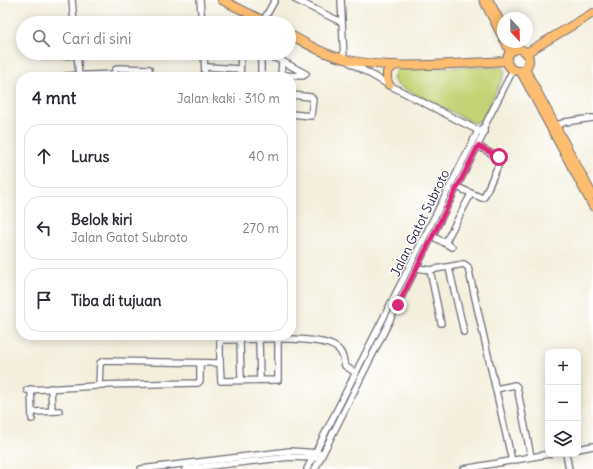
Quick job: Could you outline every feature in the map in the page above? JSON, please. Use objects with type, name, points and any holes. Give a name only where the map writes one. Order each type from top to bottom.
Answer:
[{"type":"highway","points":[[222,0],[253,16]]},
{"type":"highway","points":[[526,54],[593,13]]},
{"type":"highway","points":[[296,38],[317,49],[345,59],[395,65],[511,55],[521,50],[526,54],[528,62],[519,69],[511,55]]},
{"type":"highway","points":[[389,85],[387,79],[388,72],[395,65]]},
{"type":"main road","points":[[483,0],[497,27]]},
{"type":"main road","points":[[489,0],[497,15]]},
{"type":"main road","points":[[508,48],[511,55]]},
{"type":"main road","points":[[511,48],[511,55]]},
{"type":"main road","points":[[519,69],[555,126],[593,195]]},
{"type":"main road","points":[[555,126],[593,207]]},
{"type":"street","points":[[72,0],[73,16]]},
{"type":"street","points":[[200,0],[201,16]]},
{"type":"street","points":[[267,16],[275,0]]},
{"type":"street","points":[[341,0],[341,22],[345,59],[389,85],[478,130],[484,130]]},
{"type":"street","points":[[300,1],[341,22]]},
{"type":"street","points":[[78,60],[79,72]]},
{"type":"street","points":[[204,60],[205,72]]},
{"type":"street","points":[[208,60],[208,72]]},
{"type":"street","points":[[208,68],[240,69],[241,60]]},
{"type":"street","points":[[261,72],[262,60]]},
{"type":"street","points":[[281,72],[282,60],[306,75],[296,76]]},
{"type":"street","points":[[116,72],[118,68],[149,69],[149,72]]},
{"type":"street","name":"Jalan Gatot Subroto","points":[[399,295],[416,268],[478,146],[484,130],[519,69]]},
{"type":"street","points":[[296,96],[311,97],[313,99],[311,116],[296,114]]},
{"type":"street","points":[[555,126],[565,122],[593,118]]},
{"type":"street","name":"Jalan Gatot Subroto","points":[[315,469],[478,130]]},
{"type":"street","points":[[457,187],[471,194],[482,198],[484,197],[501,159],[478,146]]},
{"type":"street","points":[[456,173],[463,176]]},
{"type":"street","points":[[445,243],[471,194]]},
{"type":"street","points":[[432,236],[452,246]]},
{"type":"street","points":[[416,268],[430,270],[449,268],[464,264],[468,267],[512,461]]},
{"type":"street","points":[[449,268],[464,332]]},
{"type":"street","points":[[430,270],[441,323]]},
{"type":"street","name":"Jalan Gatot Subroto","points":[[307,469],[355,373],[395,304]]},
{"type":"street","points":[[278,340],[279,379],[221,381],[221,341],[240,340],[259,340],[278,340],[312,340],[328,343],[339,350],[346,368],[355,373]]},
{"type":"street","points":[[240,340],[241,380]]},
{"type":"street","points":[[259,340],[260,380]]},
{"type":"street","points":[[99,385],[100,366],[104,361],[220,363]]},
{"type":"street","points":[[32,419],[29,389],[99,385],[197,383],[200,381],[200,363]]},
{"type":"street","points":[[496,389],[515,385],[517,387],[531,457]]},
{"type":"street","points":[[51,388],[52,411]]},
{"type":"street","points":[[32,412],[59,411]]},
{"type":"street","points":[[581,448],[593,446]]},
{"type":"street","points":[[141,469],[290,451],[316,452],[322,456]]},
{"type":"street","points":[[464,469],[545,455]]},
{"type":"street","points":[[185,469],[290,457],[313,458],[322,456]]},
{"type":"street","points":[[567,457],[569,469]]},
{"type":"green space","points":[[503,67],[506,71],[482,120],[474,123],[397,85],[393,79],[395,72],[399,68]]},
{"type":"route","points":[[398,305],[478,146],[499,157]]}]
